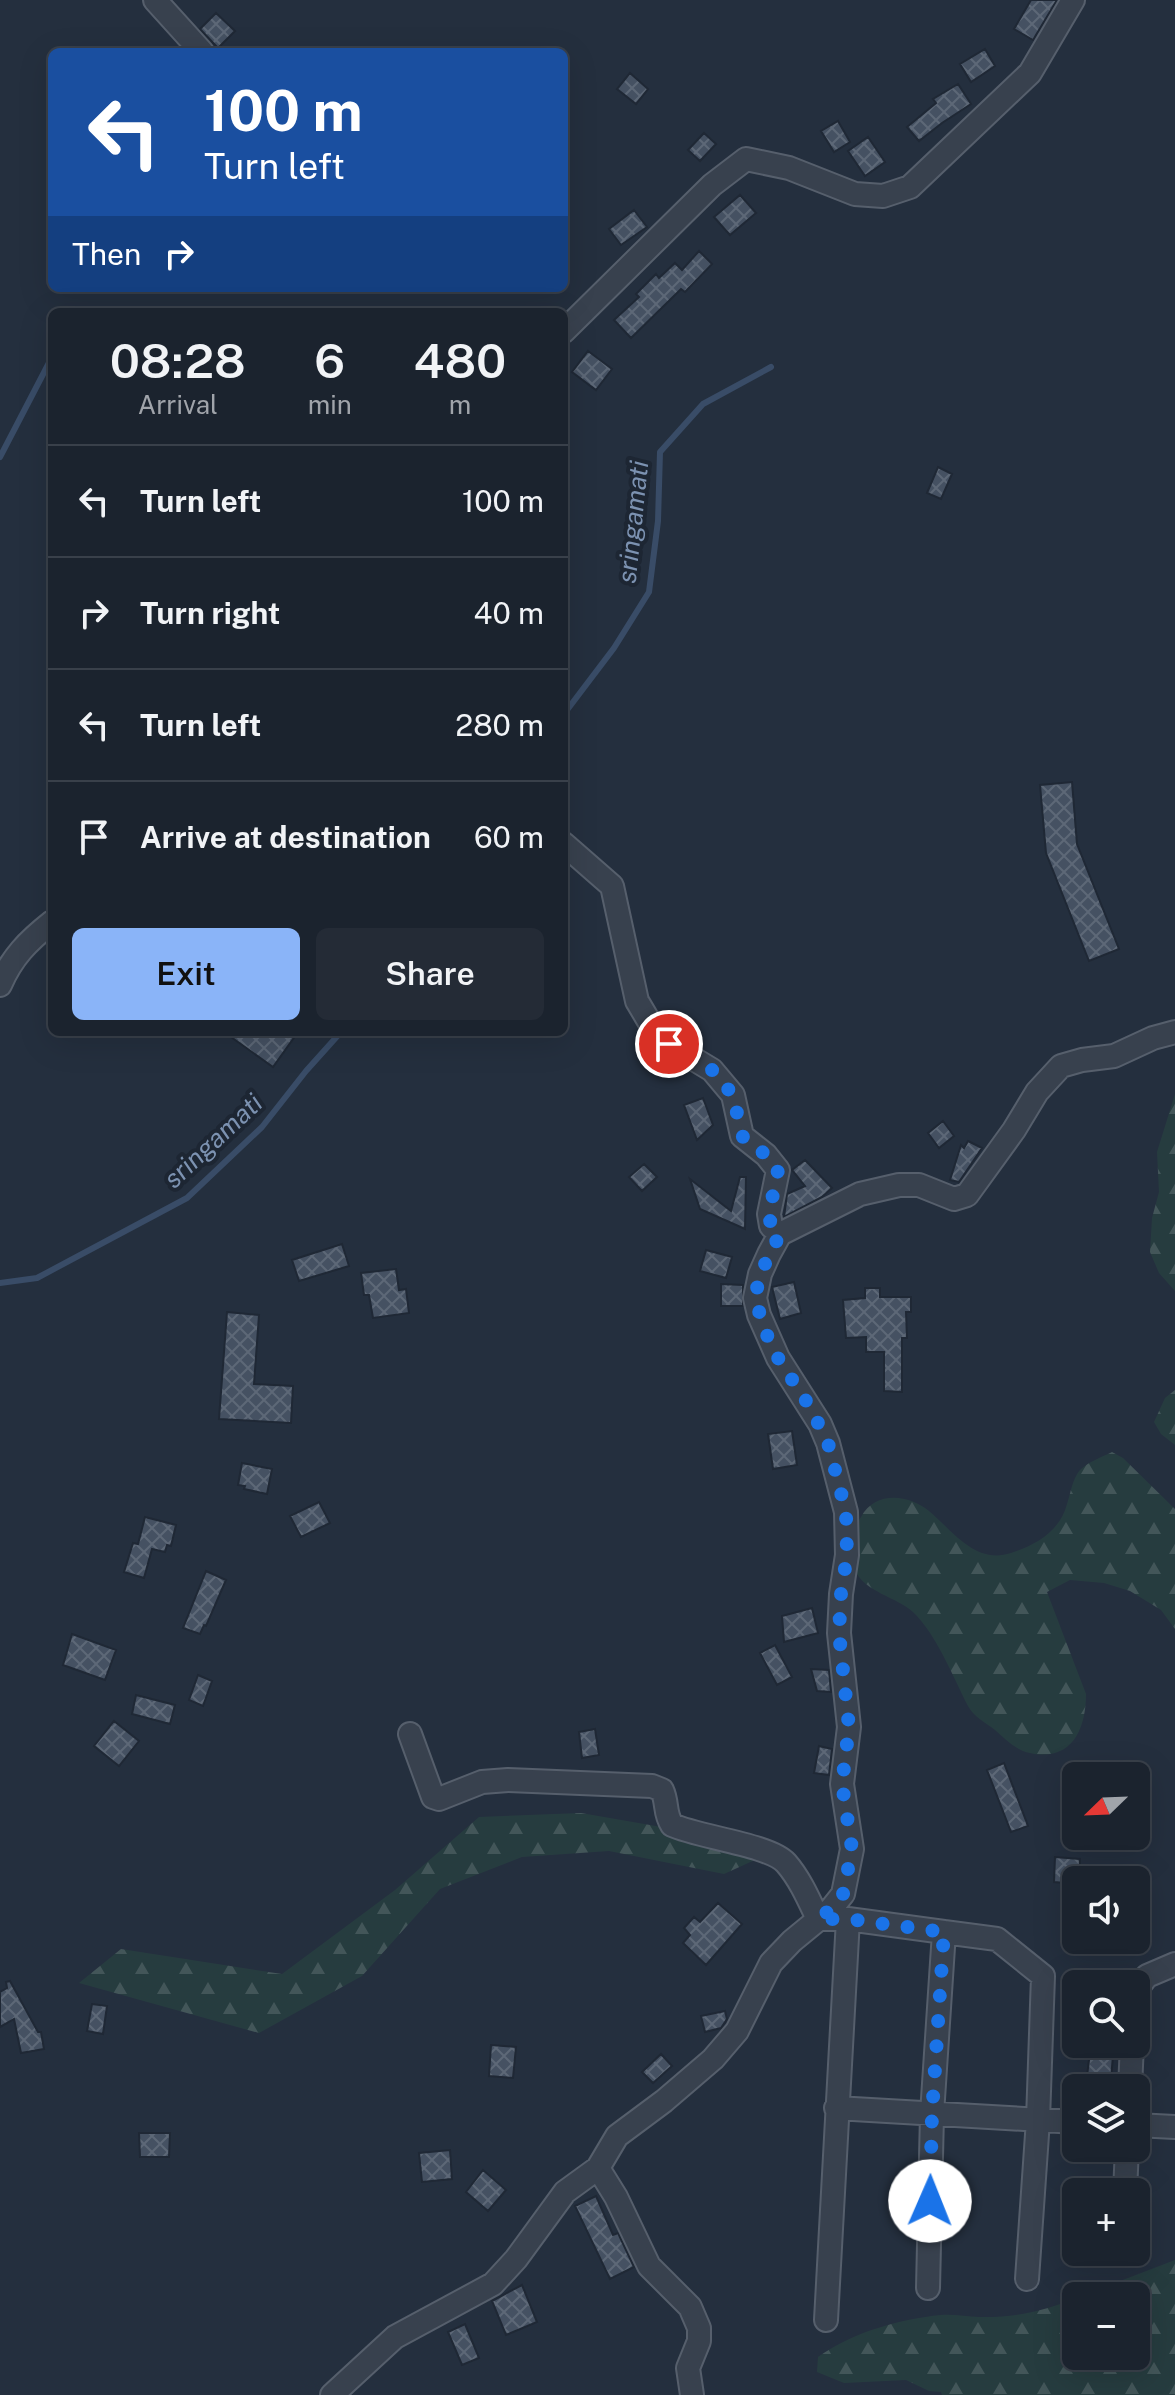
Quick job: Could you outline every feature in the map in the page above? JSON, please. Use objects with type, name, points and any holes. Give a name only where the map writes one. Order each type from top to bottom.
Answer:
[{"type":"street","points":[[155,0],[198,48]]},
{"type":"street","points":[[568,327],[712,185],[746,159],[789,168],[855,194],[883,196],[910,187],[1030,73],[1073,0]]},
{"type":"street","points":[[568,848],[612,886],[637,1001],[653,1028],[669,1044],[712,1070],[733,1095],[742,1136],[766,1155],[778,1170],[769,1214],[771,1226],[780,1234]]},
{"type":"street","points":[[0,985],[21,948],[48,925]]},
{"type":"street","points":[[332,2395],[395,2337],[493,2284],[516,2259],[565,2192],[598,2168],[617,2136],[713,2059],[737,2031],[771,1963],[831,1909],[843,1894],[852,1849],[842,1784],[849,1727],[839,1633],[847,1555],[846,1512],[824,1434],[778,1358],[765,1331],[755,1298],[760,1274],[780,1234],[860,1194],[899,1185],[919,1185],[954,1199],[967,1195],[1037,1092],[1061,1066],[1114,1056],[1153,1038],[1175,1032]]},
{"type":"street","points":[[410,1734],[433,1797],[439,1799],[482,1782],[508,1780],[652,1786],[662,1790],[666,1800],[665,1815],[672,1825],[756,1848],[784,1860],[818,1919]]},
{"type":"street","points":[[818,1919],[848,1919],[997,1939],[1043,1976],[1038,2120],[1027,2279]]},
{"type":"street","points":[[826,2320],[848,1919]]},
{"type":"street","points":[[928,2288],[932,2114],[944,1932]]},
{"type":"street","points":[[1150,1975],[1175,1964]]},
{"type":"street","points":[[836,2108],[1062,2121]]},
{"type":"street","points":[[1150,2126],[1175,2127]]},
{"type":"street","points":[[598,2168],[616,2197],[649,2266],[690,2307],[699,2328],[699,2341],[688,2368],[692,2395]]},
{"type":"green space","points":[[1175,1094],[1175,1291],[1159,1273],[1150,1252],[1152,1218],[1159,1192],[1157,1152]]},
{"type":"green space","points":[[1175,1390],[1175,1445],[1161,1434],[1154,1422],[1165,1398]]},
{"type":"green space","points":[[1112,1452],[1123,1458],[1175,1509],[1175,1629],[1161,1610],[1130,1591],[1104,1583],[1070,1580],[1047,1592],[1086,1694],[1085,1707],[1079,1730],[1066,1748],[1044,1754],[1025,1752],[970,1710],[922,1621],[859,1578],[854,1566],[855,1530],[858,1521],[875,1503],[883,1499],[902,1499],[921,1505],[975,1550],[998,1555],[1011,1553],[1038,1541],[1053,1529],[1064,1514],[1073,1482],[1080,1470]]},
{"type":"green space","points":[[581,1813],[696,1833],[757,1859],[724,1874],[609,1851],[522,1857],[440,1889],[362,1976],[259,2033],[79,1983],[121,1949],[282,1974],[395,1890],[479,1817]]},
{"type":"green space","points":[[1175,2260],[1175,2395],[942,2395],[906,2380],[844,2383],[817,2372],[818,2357],[846,2340],[893,2323],[941,2315],[1017,2315],[1062,2303],[1062,2370],[1150,2370],[1150,2282],[1118,2282]]},
{"type":"building","points":[[1031,0],[1057,0],[1033,40],[1014,29]]},
{"type":"building","points":[[216,13],[235,31],[218,48],[200,29]]},
{"type":"building","points":[[985,49],[995,66],[971,82],[960,64]]},
{"type":"building","points":[[630,73],[648,89],[636,104],[617,89]]},
{"type":"building","points":[[958,84],[971,104],[919,141],[907,127],[936,103],[933,99]]},
{"type":"building","points":[[838,121],[850,142],[834,152],[821,131]]},
{"type":"building","points":[[704,133],[716,144],[700,161],[688,150]]},
{"type":"building","points":[[868,137],[885,162],[865,176],[848,151]]},
{"type":"building","points":[[740,195],[756,213],[730,235],[714,217]]},
{"type":"building","points":[[634,210],[647,227],[621,245],[609,229]]},
{"type":"building","points":[[699,251],[712,264],[685,292],[681,289],[631,338],[614,320],[639,297],[636,294],[656,274],[659,278],[675,263],[682,270]]},
{"type":"building","points":[[588,351],[612,369],[596,390],[572,372]]},
{"type":"building","points":[[938,467],[952,474],[941,499],[927,493]]},
{"type":"building","points":[[1072,782],[1077,844],[1119,949],[1089,961],[1046,853],[1040,785]]},
{"type":"building","points":[[230,1036],[295,1036],[273,1067]]},
{"type":"building","points":[[703,1098],[713,1125],[697,1140],[684,1105]]},
{"type":"building","points":[[943,1121],[954,1136],[939,1148],[928,1133]]},
{"type":"building","points":[[968,1141],[982,1148],[959,1182],[950,1180],[961,1145],[964,1148]]},
{"type":"building","points":[[805,1160],[832,1188],[822,1197],[784,1217],[787,1194],[805,1186],[792,1170]]},
{"type":"building","points":[[644,1164],[657,1177],[642,1191],[629,1177]]},
{"type":"building","points":[[740,1177],[746,1177],[745,1229],[700,1209],[690,1179],[731,1211]]},
{"type":"building","points":[[342,1244],[349,1266],[299,1281],[292,1260]]},
{"type":"building","points":[[706,1250],[732,1257],[726,1278],[700,1271]]},
{"type":"building","points":[[396,1269],[399,1290],[406,1289],[409,1313],[373,1318],[369,1295],[364,1295],[361,1273]]},
{"type":"building","points":[[794,1282],[801,1313],[780,1319],[772,1287]]},
{"type":"building","points":[[721,1284],[743,1285],[743,1306],[721,1306]]},
{"type":"building","points":[[865,1288],[880,1288],[880,1297],[911,1297],[911,1312],[906,1312],[907,1338],[902,1338],[902,1392],[884,1391],[884,1352],[866,1352],[866,1337],[846,1338],[843,1300],[865,1298]]},
{"type":"building","points":[[227,1312],[259,1315],[254,1384],[293,1386],[291,1423],[219,1419]]},
{"type":"building","points":[[792,1431],[797,1465],[773,1469],[768,1434]]},
{"type":"building","points":[[242,1463],[272,1469],[267,1494],[238,1485]]},
{"type":"building","points":[[319,1502],[330,1523],[301,1537],[290,1516]]},
{"type":"building","points":[[145,1517],[176,1525],[171,1546],[167,1545],[165,1552],[152,1549],[144,1578],[124,1572],[133,1543],[138,1544]]},
{"type":"building","points":[[206,1571],[226,1580],[200,1634],[183,1628]]},
{"type":"building","points":[[812,1608],[818,1633],[784,1642],[782,1616]]},
{"type":"building","points":[[72,1634],[116,1650],[105,1680],[63,1665]]},
{"type":"building","points":[[775,1645],[792,1677],[777,1685],[760,1653]]},
{"type":"building","points":[[811,1669],[829,1670],[831,1692],[817,1691]]},
{"type":"building","points":[[198,1675],[212,1681],[203,1706],[189,1700]]},
{"type":"building","points":[[136,1695],[175,1705],[170,1724],[132,1714]]},
{"type":"building","points":[[114,1721],[139,1741],[119,1766],[94,1746]]},
{"type":"building","points":[[595,1729],[599,1755],[582,1758],[579,1732]]},
{"type":"building","points":[[819,1746],[832,1749],[829,1775],[814,1773]]},
{"type":"building","points":[[1004,1763],[1028,1826],[1011,1832],[987,1770]]},
{"type":"building","points":[[1055,1857],[1080,1859],[1080,1866],[1062,1866],[1062,1883],[1054,1882]]},
{"type":"building","points":[[718,1903],[742,1924],[706,1965],[683,1943],[690,1935],[684,1928],[694,1917],[700,1922]]},
{"type":"building","points":[[10,1981],[38,2032],[41,2032],[44,2049],[21,2053],[14,2019],[0,2027],[0,1992],[7,1988],[6,1982]]},
{"type":"building","points":[[92,2004],[107,2006],[103,2034],[87,2031]]},
{"type":"building","points":[[725,2011],[727,2019],[721,2028],[705,2032],[701,2016]]},
{"type":"building","points":[[491,2045],[516,2047],[513,2078],[489,2076]]},
{"type":"building","points":[[661,2054],[672,2066],[653,2083],[642,2072]]},
{"type":"building","points":[[1089,2058],[1113,2058],[1111,2074],[1087,2074]]},
{"type":"building","points":[[139,2133],[170,2133],[169,2157],[140,2157]]},
{"type":"building","points":[[450,2150],[452,2179],[422,2182],[419,2153]]},
{"type":"building","points":[[483,2170],[506,2190],[488,2211],[466,2192]]},
{"type":"building","points":[[596,2196],[613,2235],[618,2233],[634,2267],[610,2279],[575,2206]]},
{"type":"building","points":[[522,2285],[537,2322],[506,2335],[492,2301]]},
{"type":"building","points":[[465,2324],[479,2358],[462,2365],[448,2332]]},
{"type":"waterway","points":[[0,457],[48,365]]},
{"type":"waterway","name":"sringamati","points":[[568,709],[614,648],[649,592],[658,521],[660,452],[703,404],[771,367]]},
{"type":"waterway","name":"sringamati","points":[[0,1283],[37,1278],[187,1198],[262,1127],[337,1036]]},
{"type":"route","points":[[669,1044],[712,1070],[733,1095],[742,1136],[766,1155],[778,1170],[769,1214],[771,1226],[780,1234],[760,1274],[755,1298],[765,1331],[778,1358],[820,1424],[846,1512],[846,1575],[841,1594],[839,1633],[849,1727],[842,1784],[852,1849],[843,1894],[818,1919],[848,1919],[944,1932],[932,2114],[930,2201]]}]
